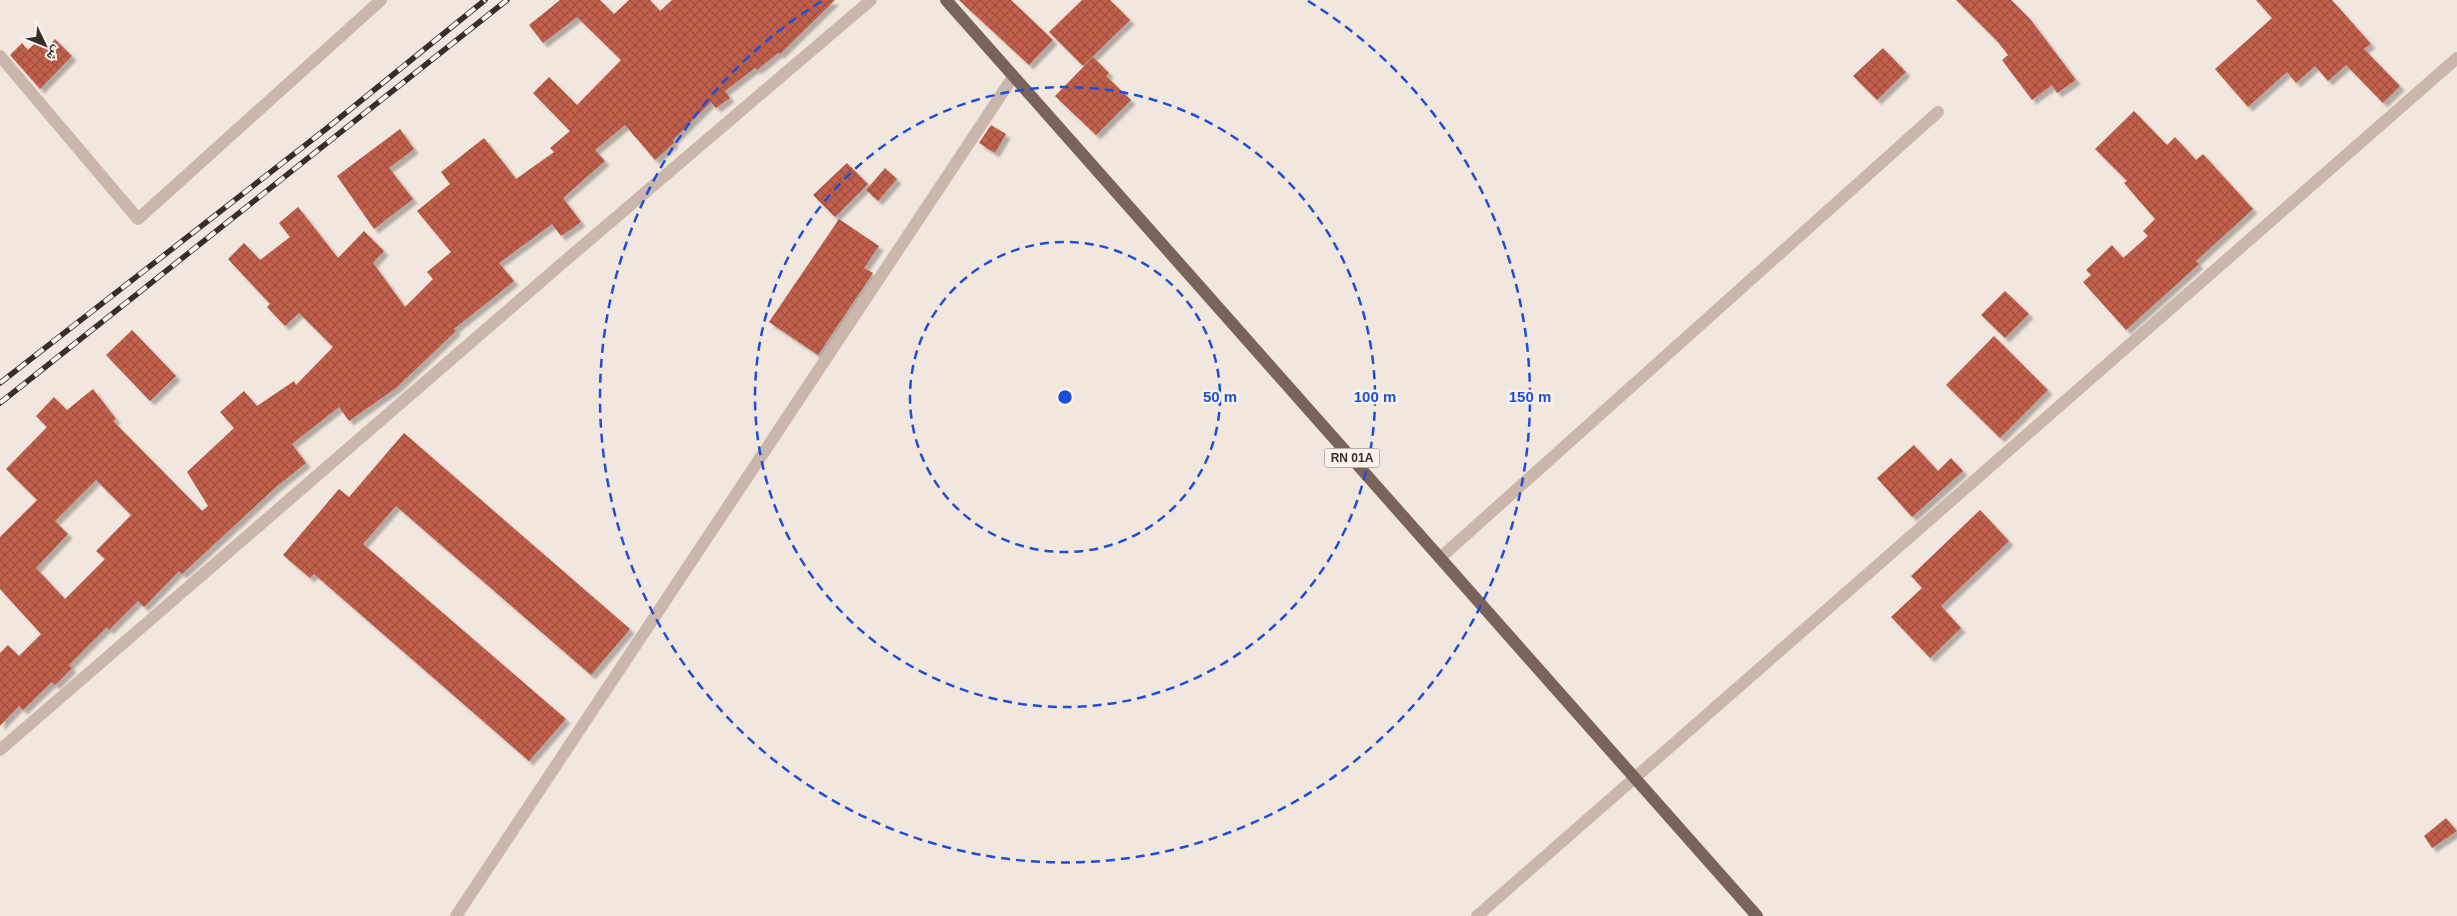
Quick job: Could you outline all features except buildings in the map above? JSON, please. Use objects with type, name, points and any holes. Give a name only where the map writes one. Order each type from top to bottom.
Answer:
[{"type":"main road","name":"RN 01A","points":[[946,0],[1636,777],[1757,916]]},
{"type":"street","points":[[0,56],[138,219],[380,0]]},
{"type":"street","points":[[0,750],[566,260],[871,0]]},
{"type":"street","points":[[1477,916],[2457,58]]},
{"type":"street","points":[[456,916],[1013,77]]},
{"type":"street","points":[[1440,558],[1938,112]]},
{"type":"railway","points":[[0,383],[326,129],[485,0]]},
{"type":"railway","points":[[0,403],[507,0]]}]
